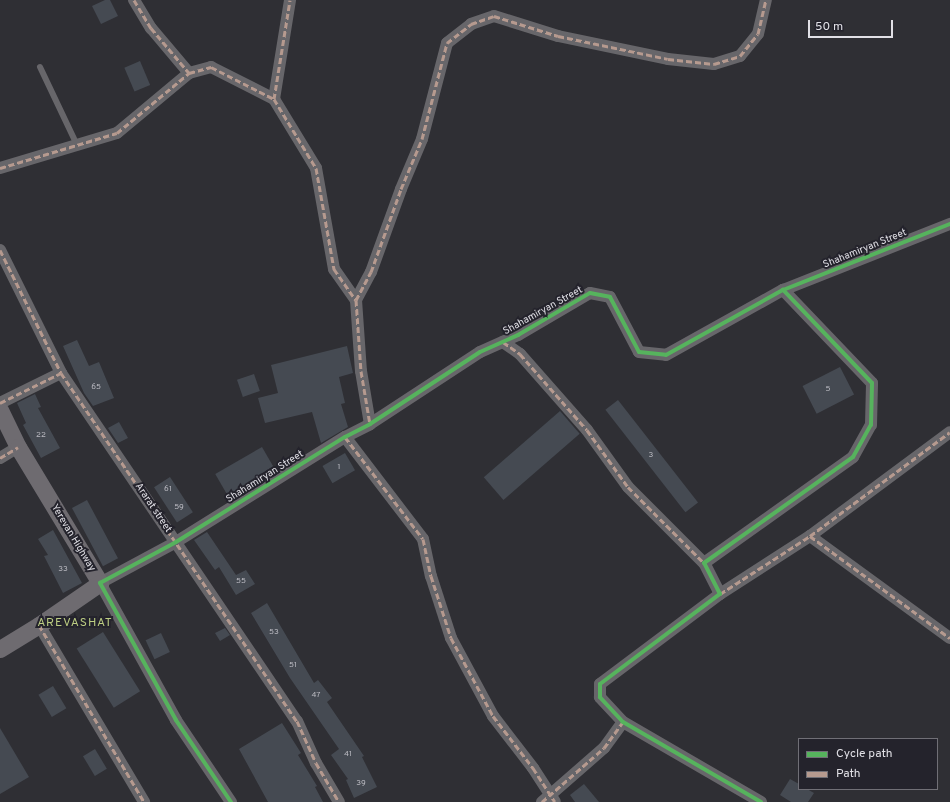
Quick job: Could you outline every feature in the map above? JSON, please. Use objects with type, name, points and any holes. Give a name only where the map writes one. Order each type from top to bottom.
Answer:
[{"type":"main road","name":"Yerevan Highway","points":[[0,410],[18,447],[100,583],[39,625],[0,649]]},
{"type":"street","points":[[134,0],[151,28],[189,73]]},
{"type":"street","points":[[274,99],[290,0]]},
{"type":"street","points":[[356,300],[371,272],[401,189],[422,139],[447,43],[471,24],[494,16],[558,36],[668,59],[714,64],[740,56],[758,34],[766,0]]},
{"type":"street","points":[[0,168],[117,133],[189,73],[211,67],[274,99],[316,168],[334,269],[356,300],[361,371],[370,424]]},
{"type":"street","name":"Shahamiryan Street","points":[[100,583],[176,542],[345,437],[370,424],[480,352],[518,335],[590,293],[610,297],[639,352],[666,355],[783,290],[950,224]]},
{"type":"street","name":"Ararat street","points":[[0,250],[61,373],[297,721],[316,763],[339,802]]},
{"type":"street","points":[[704,563],[853,457],[870,425],[872,384],[783,290]]},
{"type":"street","points":[[503,342],[520,354],[587,430],[628,487],[704,563],[720,594]]},
{"type":"street","points":[[0,403],[61,373]]},
{"type":"street","points":[[761,802],[623,722],[600,697],[600,684],[720,594],[810,536],[950,432]]},
{"type":"street","points":[[345,437],[423,539],[431,576],[451,638],[493,716],[533,768],[549,800],[604,748],[623,722]]},
{"type":"street","points":[[0,458],[18,447]]},
{"type":"street","points":[[810,536],[950,638]]},
{"type":"street","points":[[100,583],[176,720],[231,802]]},
{"type":"street","points":[[39,625],[144,802]]},
{"type":"lane","points":[[40,67],[77,145]]},
{"type":"building","points":[[105,0],[110,0],[118,16],[101,24],[92,6]]},
{"type":"building","points":[[140,61],[150,85],[135,92],[124,68]]},
{"type":"building","points":[[77,340],[89,366],[99,362],[114,398],[93,406],[84,393],[63,346]]},
{"type":"building","points":[[347,346],[353,373],[339,377],[345,403],[341,404],[348,427],[321,443],[312,412],[265,423],[258,398],[278,393],[271,365]]},
{"type":"building","points":[[840,367],[854,395],[817,414],[803,386]]},
{"type":"building","points":[[254,374],[260,391],[243,397],[237,380]]},
{"type":"building","points":[[35,394],[41,407],[38,408],[60,448],[41,458],[23,425],[26,423],[17,403]]},
{"type":"building","points":[[618,400],[698,502],[685,512],[605,410]]},
{"type":"building","points":[[560,411],[580,434],[503,500],[484,477]]},
{"type":"building","points":[[119,422],[128,438],[118,443],[108,428]]},
{"type":"building","points":[[262,447],[276,471],[229,498],[215,474]]},
{"type":"building","points":[[345,453],[355,470],[332,483],[322,466]]},
{"type":"building","points":[[170,477],[193,512],[177,523],[154,487]]},
{"type":"building","points":[[87,500],[118,558],[103,566],[72,508]]},
{"type":"building","points":[[53,530],[82,583],[63,593],[44,556],[48,555],[38,539]]},
{"type":"building","points":[[207,532],[236,575],[246,570],[255,584],[236,595],[219,567],[215,570],[194,540]]},
{"type":"building","points":[[267,603],[314,683],[318,680],[332,698],[327,702],[364,756],[362,757],[377,787],[354,798],[346,780],[348,779],[331,755],[339,749],[290,678],[251,613]]},
{"type":"building","points":[[225,628],[230,635],[220,641],[215,633]]},
{"type":"building","points":[[103,632],[140,691],[114,708],[77,648]]},
{"type":"building","points":[[161,633],[170,652],[154,659],[146,640]]},
{"type":"building","points":[[53,686],[66,708],[52,717],[38,695]]},
{"type":"building","points":[[282,723],[301,753],[298,755],[317,786],[315,787],[323,802],[268,802],[239,749]]},
{"type":"building","points":[[0,728],[29,777],[0,794]]},
{"type":"building","points":[[95,749],[107,769],[95,776],[83,756]]},
{"type":"building","points":[[790,779],[798,783],[798,790],[809,790],[814,793],[808,802],[791,802],[780,795]]},
{"type":"building","points":[[584,784],[599,802],[575,802],[570,795]]},
{"type":"marked path","points":[[134,0],[151,28],[189,73]]},
{"type":"marked path","points":[[274,99],[290,0]]},
{"type":"marked path","points":[[356,300],[371,272],[401,189],[422,139],[447,43],[471,24],[494,16],[558,36],[668,59],[714,64],[740,56],[758,34],[766,0]]},
{"type":"marked path","points":[[0,168],[117,133],[189,73],[211,67],[274,99],[316,168],[334,269],[356,300],[361,371],[370,424]]},
{"type":"marked path","points":[[0,250],[61,373],[297,721],[316,763],[339,802]]},
{"type":"marked path","points":[[503,342],[520,354],[587,430],[628,487],[704,563]]},
{"type":"marked path","points":[[0,403],[61,373]]},
{"type":"marked path","points":[[720,594],[810,536],[950,432]]},
{"type":"marked path","points":[[345,437],[423,539],[431,576],[451,638],[493,716],[533,768],[555,802]]},
{"type":"marked path","points":[[0,458],[18,447]]},
{"type":"marked path","points":[[810,536],[950,638]]},
{"type":"marked path","points":[[39,625],[144,802]]},
{"type":"marked path","points":[[542,802],[604,748],[623,722]]},
{"type":"cycle path","points":[[231,802],[176,720],[100,583],[176,542],[345,437],[370,424],[480,352],[518,335],[590,293],[610,297],[639,352],[666,355],[783,290],[950,224]]},
{"type":"cycle path","points":[[761,802],[623,722],[600,697],[600,684],[720,594],[704,563],[853,457],[871,425],[872,383],[783,290]]},
{"type":"district","name":"AREVASHAT","points":[[75,624]]}]
